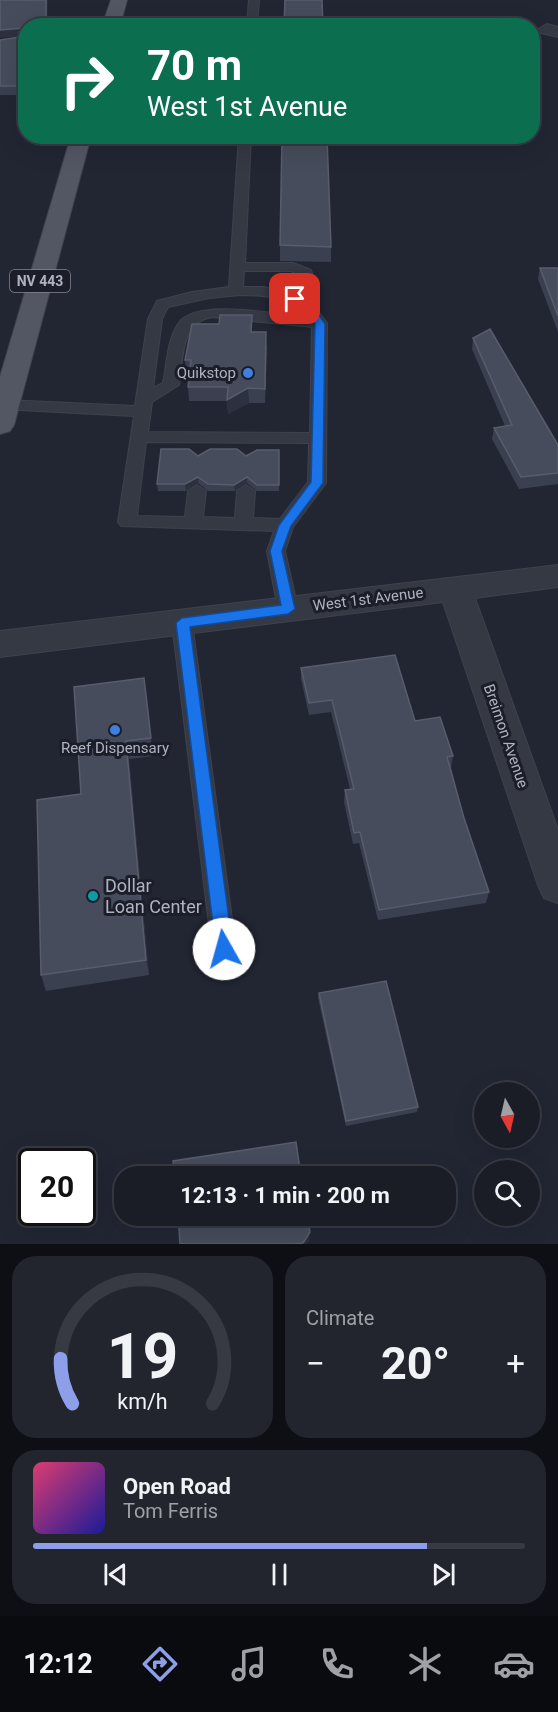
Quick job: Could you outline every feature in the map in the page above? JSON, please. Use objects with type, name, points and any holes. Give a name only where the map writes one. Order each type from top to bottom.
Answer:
[{"type":"main road","points":[[113,18],[118,0]]},
{"type":"main road","name":"NV 443","points":[[3,415],[79,144]]},
{"type":"street","name":"West 1st Avenue","points":[[0,644],[558,576]]},
{"type":"street","name":"Breimon Avenue","points":[[455,588],[558,885]]},
{"type":"lane","points":[[253,18],[254,0]]},
{"type":"lane","points":[[236,292],[245,144]]},
{"type":"lane","points":[[238,267],[293,267],[306,273],[308,283],[295,299]]},
{"type":"lane","points":[[285,525],[127,522],[155,319],[162,304],[186,295],[236,292],[281,294],[295,299],[310,309],[320,324],[317,483],[285,525],[276,551],[288,609]]},
{"type":"lane","points":[[3,415],[144,405],[171,385],[181,334],[189,319],[212,313],[320,324]]},
{"type":"lane","points":[[139,436],[318,438]]},
{"type":"lane","points":[[200,456],[202,437]]},
{"type":"lane","points":[[248,456],[249,438]]},
{"type":"lane","points":[[193,522],[197,491]]},
{"type":"lane","points":[[244,524],[246,491]]},
{"type":"lane","points":[[182,623],[224,949]]},
{"type":"building","points":[[0,0],[46,0],[46,18],[18,18],[18,29],[0,30]]},
{"type":"building","points":[[285,0],[322,0],[323,18],[284,18]]},
{"type":"building","points":[[18,37],[17,86],[0,86],[0,40]]},
{"type":"building","points":[[282,144],[327,144],[331,247],[280,245]]},
{"type":"building","points":[[540,268],[558,268],[558,316]]},
{"type":"building","points":[[220,315],[252,315],[251,332],[266,332],[265,389],[248,388],[227,400],[228,387],[188,387],[191,360],[185,360],[192,324],[219,324]]},
{"type":"building","points":[[490,329],[558,445],[558,473],[521,477],[494,428],[512,425],[473,338]]},
{"type":"building","points":[[161,449],[189,449],[198,456],[210,449],[237,449],[246,456],[257,450],[279,450],[279,485],[257,485],[247,477],[234,485],[208,484],[198,477],[185,484],[157,484]]},
{"type":"building","points":[[395,655],[415,721],[440,717],[453,756],[447,757],[464,818],[489,892],[379,910],[360,832],[354,833],[345,790],[354,789],[332,700],[309,703],[301,668]]},
{"type":"building","name":"Dollar Loan Center","points":[[144,678],[151,738],[126,741],[146,960],[41,975],[37,800],[81,794],[74,687]]},
{"type":"building","points":[[386,981],[418,1107],[346,1121],[319,993]]},
{"type":"building","points":[[296,1142],[300,1166],[174,1166],[173,1161]]},
{"type":"building","points":[[179,1226],[309,1226],[310,1232],[303,1243],[294,1244],[180,1244]]},
{"type":"place","name":"Quikstop","points":[[248,373]]},
{"type":"place","name":"Reef Dispensary","points":[[115,730]]},
{"type":"place","name":"Dollar Loan Center","points":[[93,896]]},
{"type":"route","points":[[224,949],[182,623],[288,609],[276,551],[285,525],[317,483],[320,324],[310,309],[295,299]]}]
